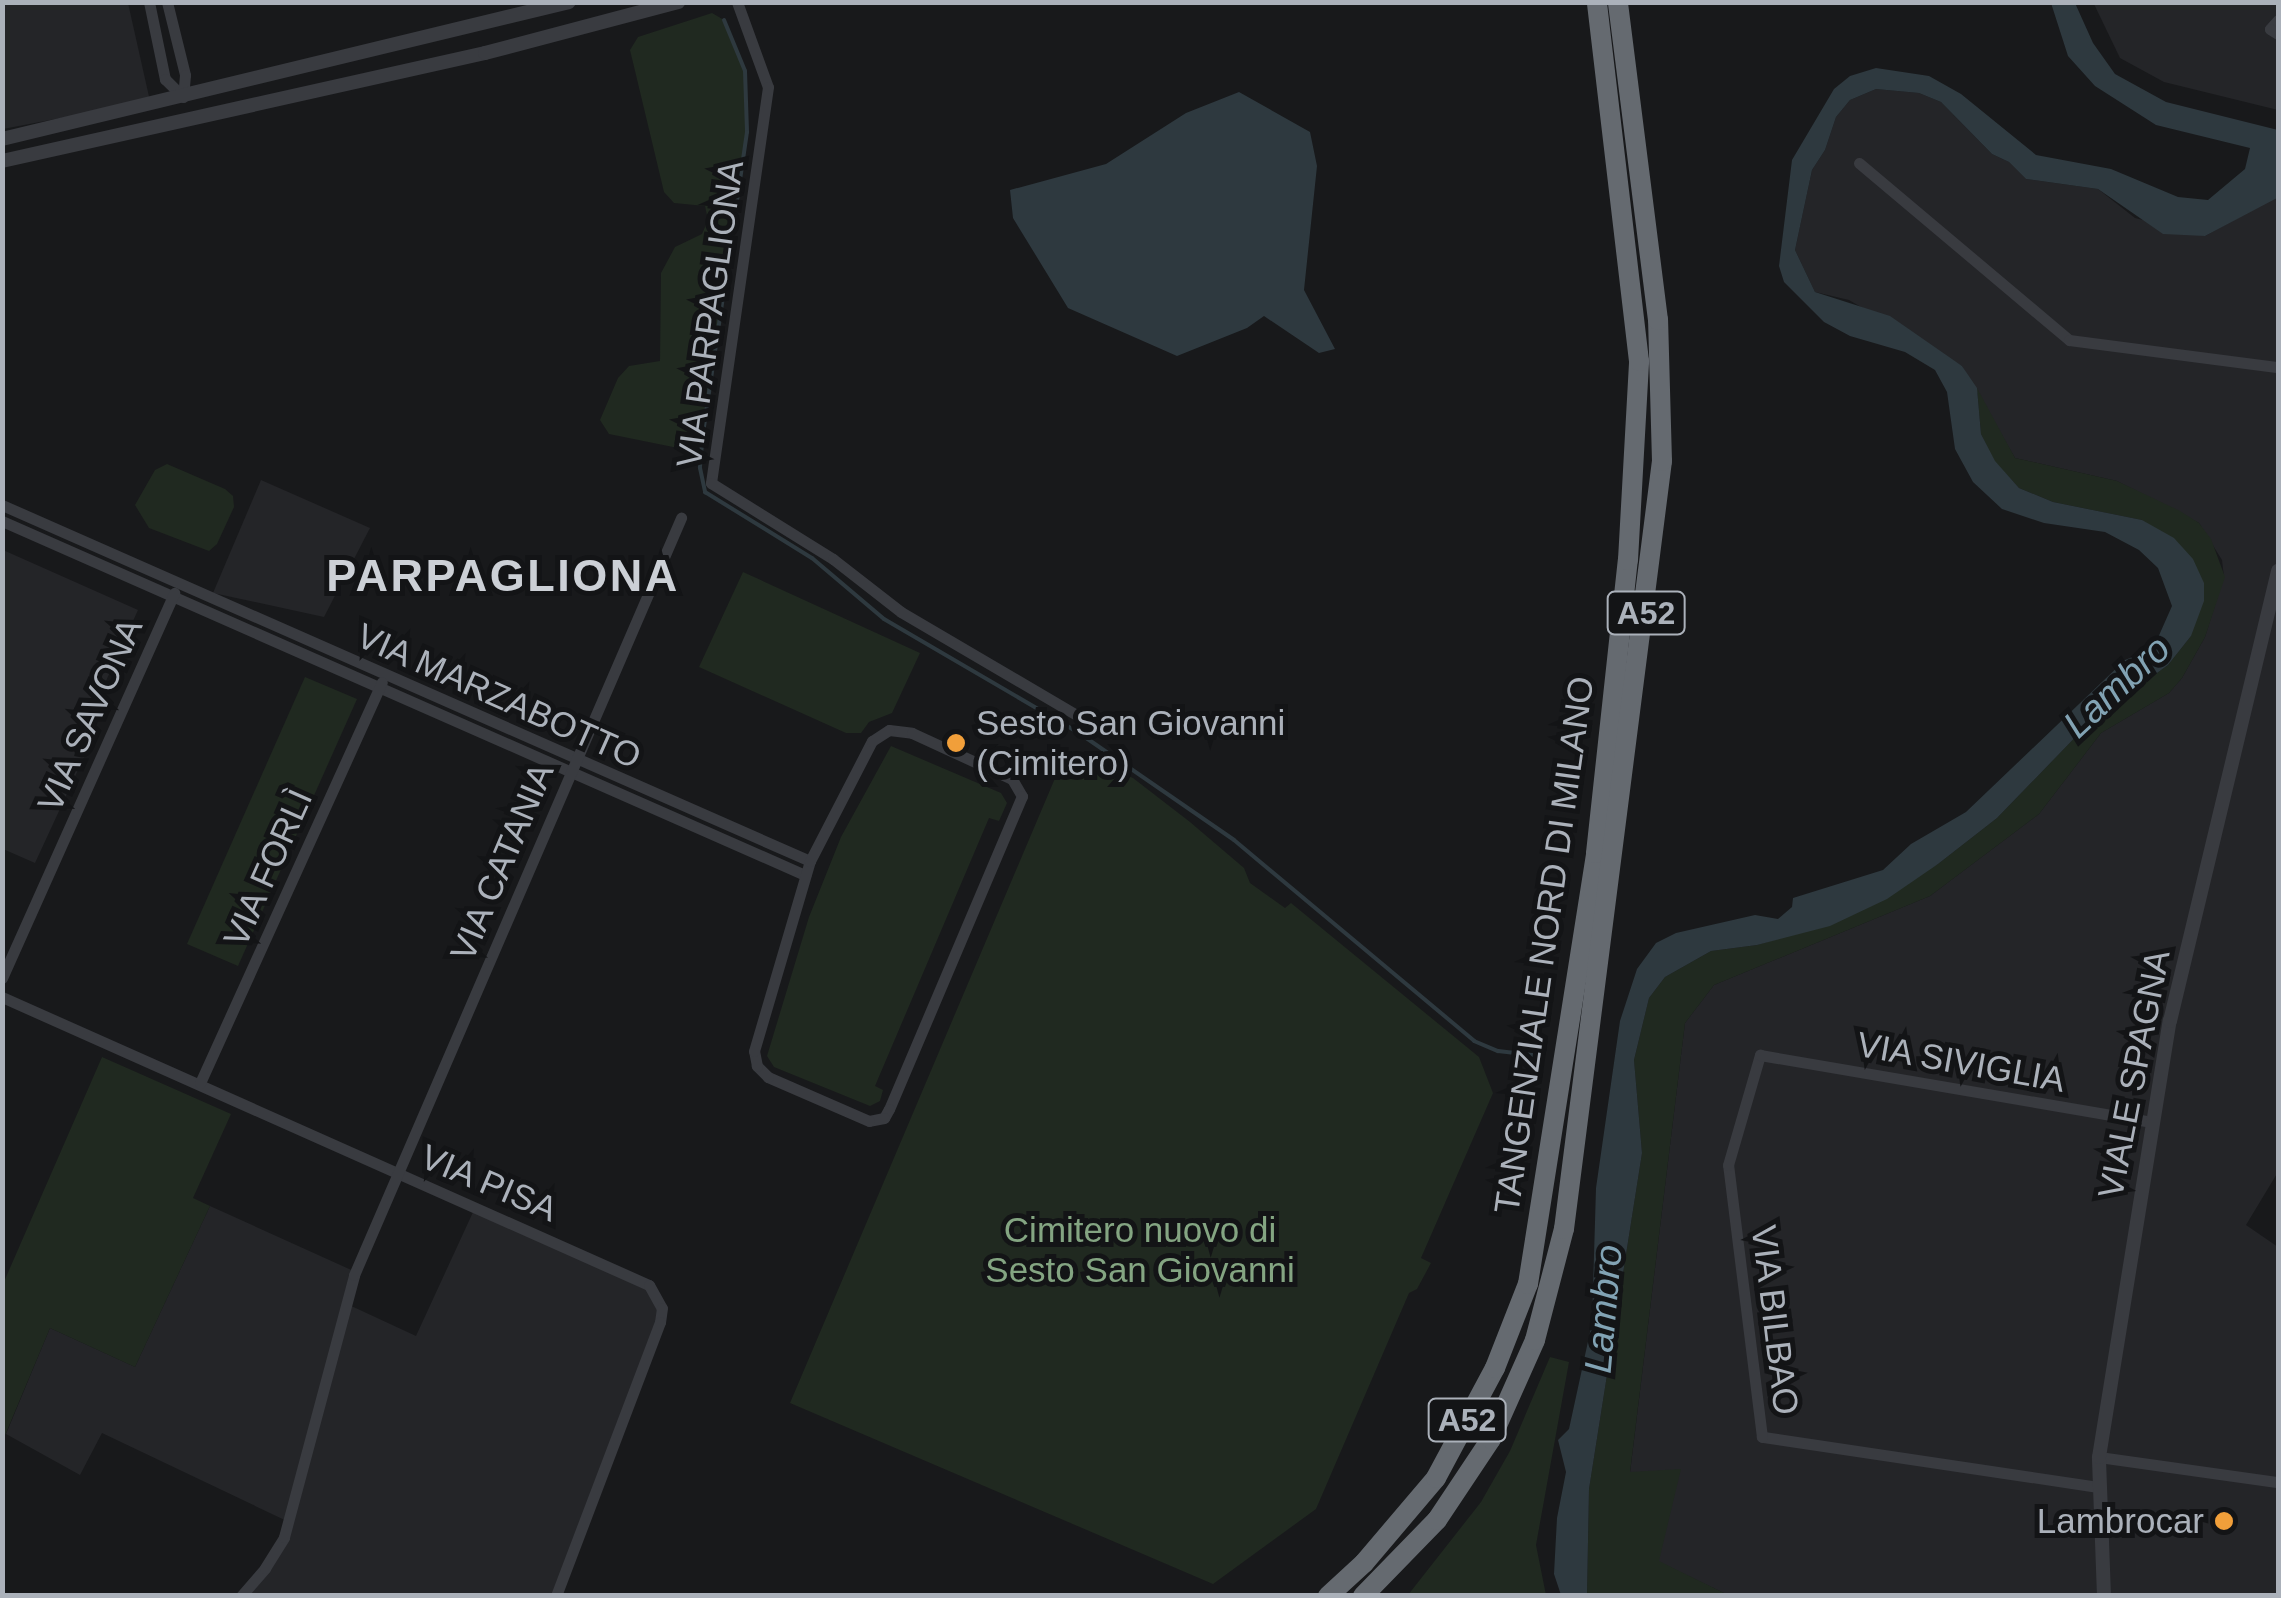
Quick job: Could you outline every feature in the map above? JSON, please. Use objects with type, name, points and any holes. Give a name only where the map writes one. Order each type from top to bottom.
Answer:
[{"type":"highway","name":"TANGENZIALE NORD DI MILANO","points":[[1328,1596],[1364,1563],[1436,1478],[1495,1368],[1528,1284],[1596,853],[1628,560],[1639,361],[1597,2]]},
{"type":"highway","name":"TANGENZIALE NORD DI MILANO","points":[[1364,1596],[1436,1520],[1500,1422],[1548,1300],[1564,1229],[1662,461],[1658,320],[1618,2]]},
{"type":"street","points":[[149,2],[165,79],[183,97]]},
{"type":"street","points":[[167,2],[184,75],[188,119]]},
{"type":"street","points":[[2,139],[569,2]]},
{"type":"street","points":[[2,161],[466,57],[678,2]]},
{"type":"street","name":"VIA PARPAGLIONA","points":[[738,2],[768,87],[710,484],[833,559],[902,612],[1096,727]]},
{"type":"street","points":[[2278,20],[2270,29],[2278,34]]},
{"type":"street","points":[[1859,163],[2069,340],[2278,367]]},
{"type":"street","name":"VIA MARZABOTTO","points":[[2,504],[176,590]]},
{"type":"street","name":"VIA CATANIA","points":[[241,1596],[265,1568],[290,1520],[346,1298],[681,518]]},
{"type":"street","name":"VIA MARZABOTTO","points":[[2,521],[176,590],[574,767],[805,875]]},
{"type":"street","name":"VIALE SPAGNA","points":[[2104,1596],[2100,1457],[2170,1020],[2278,571]]},
{"type":"street","name":"VIA SAVONA","points":[[2,978],[176,590]]},
{"type":"street","name":"VIA FORLÌ","points":[[200,1083],[382,681]]},
{"type":"street","points":[[889,730],[912,733],[1012,779],[1021,790],[1020,805],[897,1091],[884,1118],[878,1120],[869,1121],[773,1080],[757,1066],[755,1046],[805,875],[872,740],[889,730]]},
{"type":"street","name":"VIA MARZABOTTO","points":[[574,767],[810,862]]},
{"type":"street","name":"VIA PISA","points":[[2,997],[638,1277],[658,1297],[660,1322],[556,1596]]},
{"type":"street","name":"VIA SIVIGLIA","points":[[1760,1056],[2154,1122]]},
{"type":"street","name":"VIA BILBAO","points":[[1760,1056],[1728,1165],[1762,1437],[2098,1488]]},
{"type":"street","points":[[2100,1457],[2278,1482]]},
{"type":"shaded area","points":[[2093,2],[2278,3],[2278,110],[2164,82],[2120,58]]},
{"type":"shaded area","points":[[3,3],[128,3],[150,101],[3,129]]},
{"type":"shaded area","points":[[1876,89],[1919,93],[1941,102],[1992,154],[2009,162],[2026,179],[2098,189],[2135,218],[2205,236],[2278,196],[2278,1172],[2246,1225],[2278,1247],[2278,1595],[1728,1595],[1659,1562],[1630,1473],[1685,1023],[1714,985],[1930,896],[2039,814],[2101,733],[2169,693],[2182,678],[2205,637],[2224,577],[2222,560],[2199,523],[2117,481],[2015,458],[1962,366],[1849,300],[1815,292],[1795,250],[1812,170],[1825,150],[1836,117],[1850,100]]},
{"type":"shaded area","points":[[261,480],[370,528],[324,617],[213,593]]},
{"type":"shaded area","points":[[3,550],[138,610],[74,752],[84,757],[35,863],[3,849]]},
{"type":"shaded area","points":[[210,1206],[358,1273],[347,1304],[416,1336],[474,1210],[647,1289],[658,1309],[656,1321],[553,1595],[245,1595],[291,1523],[102,1433],[80,1475],[6,1434],[50,1328],[135,1367]]},
{"type":"green space","points":[[712,13],[724,20],[745,71],[747,132],[703,432],[698,447],[683,449],[609,434],[600,420],[618,378],[629,366],[660,361],[661,273],[675,247],[702,234],[708,220],[705,206],[674,203],[664,192],[630,50],[638,37]]},
{"type":"green space","points":[[1977,388],[2015,458],[2117,481],[2180,511],[2199,523],[2211,539],[2225,577],[2205,637],[2182,678],[2169,693],[2101,733],[2039,814],[1930,896],[1714,985],[1685,1023],[1630,1472],[1681,1469],[1659,1561],[1728,1595],[1587,1595],[1589,1489],[1642,1153],[1634,1060],[1649,998],[1665,977],[1711,951],[1784,937],[1938,864],[1997,818],[2091,721],[2168,665],[2191,636],[2142,520],[2053,502],[2019,488],[1994,461],[1981,434]]},
{"type":"green space","points":[[167,464],[233,496],[234,507],[217,544],[209,551],[149,528],[135,505],[155,470]]},
{"type":"green space","points":[[743,572],[920,653],[892,713],[869,722],[861,733],[846,733],[699,667]]},
{"type":"green space","points":[[305,677],[357,699],[238,966],[187,944]]},
{"type":"green space","points":[[891,746],[1001,793],[1007,803],[999,821],[989,818],[875,1086],[883,1090],[880,1101],[870,1106],[774,1067],[767,1056],[809,917],[841,837]]},
{"type":"green space","name":"Cimitero nuovo di Sesto San Giovanni","points":[[1067,750],[1133,778],[1244,868],[1250,883],[1285,908],[1291,903],[1479,1057],[1493,1093],[1421,1258],[1431,1263],[1417,1289],[1409,1293],[1316,1509],[1213,1584],[790,1403]]},
{"type":"green space","points":[[102,1057],[231,1114],[193,1198],[210,1206],[135,1367],[50,1328],[3,1440],[3,1284]]},
{"type":"green space","points":[[1550,1357],[1569,1362],[1536,1545],[1546,1595],[1408,1595],[1481,1502],[1510,1451]]},
{"type":"water","name":"Lambro","points":[[2051,3],[2075,3],[2093,43],[2115,74],[2166,102],[2278,130],[2277,198],[2205,236],[2163,234],[2098,189],[2026,179],[2009,162],[1992,154],[1941,102],[1919,93],[1876,89],[1850,100],[1836,117],[1825,150],[1812,170],[1795,250],[1815,292],[1890,316],[1962,366],[1977,388],[1981,434],[1995,461],[2019,488],[2053,502],[2142,520],[2174,538],[2193,559],[2204,583],[2204,601],[2191,636],[2168,665],[2091,721],[1997,818],[1938,864],[1887,899],[1830,926],[1757,945],[1711,951],[1665,977],[1649,998],[1634,1060],[1642,1153],[1589,1489],[1587,1595],[1561,1595],[1554,1574],[1557,1518],[1566,1472],[1558,1440],[1569,1429],[1592,1323],[1596,1188],[1620,1021],[1637,969],[1656,943],[1676,933],[1755,915],[1778,919],[1792,907],[1793,898],[1883,870],[1911,844],[1966,812],[2125,660],[2153,649],[2172,606],[2158,568],[2139,550],[2105,532],[2044,523],[2002,509],[1973,482],[1955,449],[1947,392],[1935,370],[1905,352],[1850,336],[1824,322],[1784,282],[1779,266],[1792,160],[1834,89],[1850,76],[1876,68],[1929,76],[1961,94],[2036,155],[2111,169],[2178,197],[2208,200],[2245,169],[2250,148],[2156,125],[2095,86],[2068,56]]},
{"type":"water","points":[[1239,92],[1310,132],[1317,166],[1304,290],[1335,349],[1319,353],[1264,316],[1247,328],[1177,356],[1068,308],[1013,218],[1010,190],[1106,164],[1186,113]]},
{"type":"waterway","points":[[724,20],[745,71],[747,132],[703,432],[700,468],[705,492],[812,558],[884,619],[1079,733],[1234,840],[1474,1041],[1498,1051],[1540,1056]]},
{"type":"place","name":"Sesto San Giovanni (Cimitero)","points":[[956,743]]},
{"type":"place","name":"Lambrocar","points":[[2224,1521]]},
{"type":"district","name":"PARPAGLIONA","points":[[503,576]]}]
